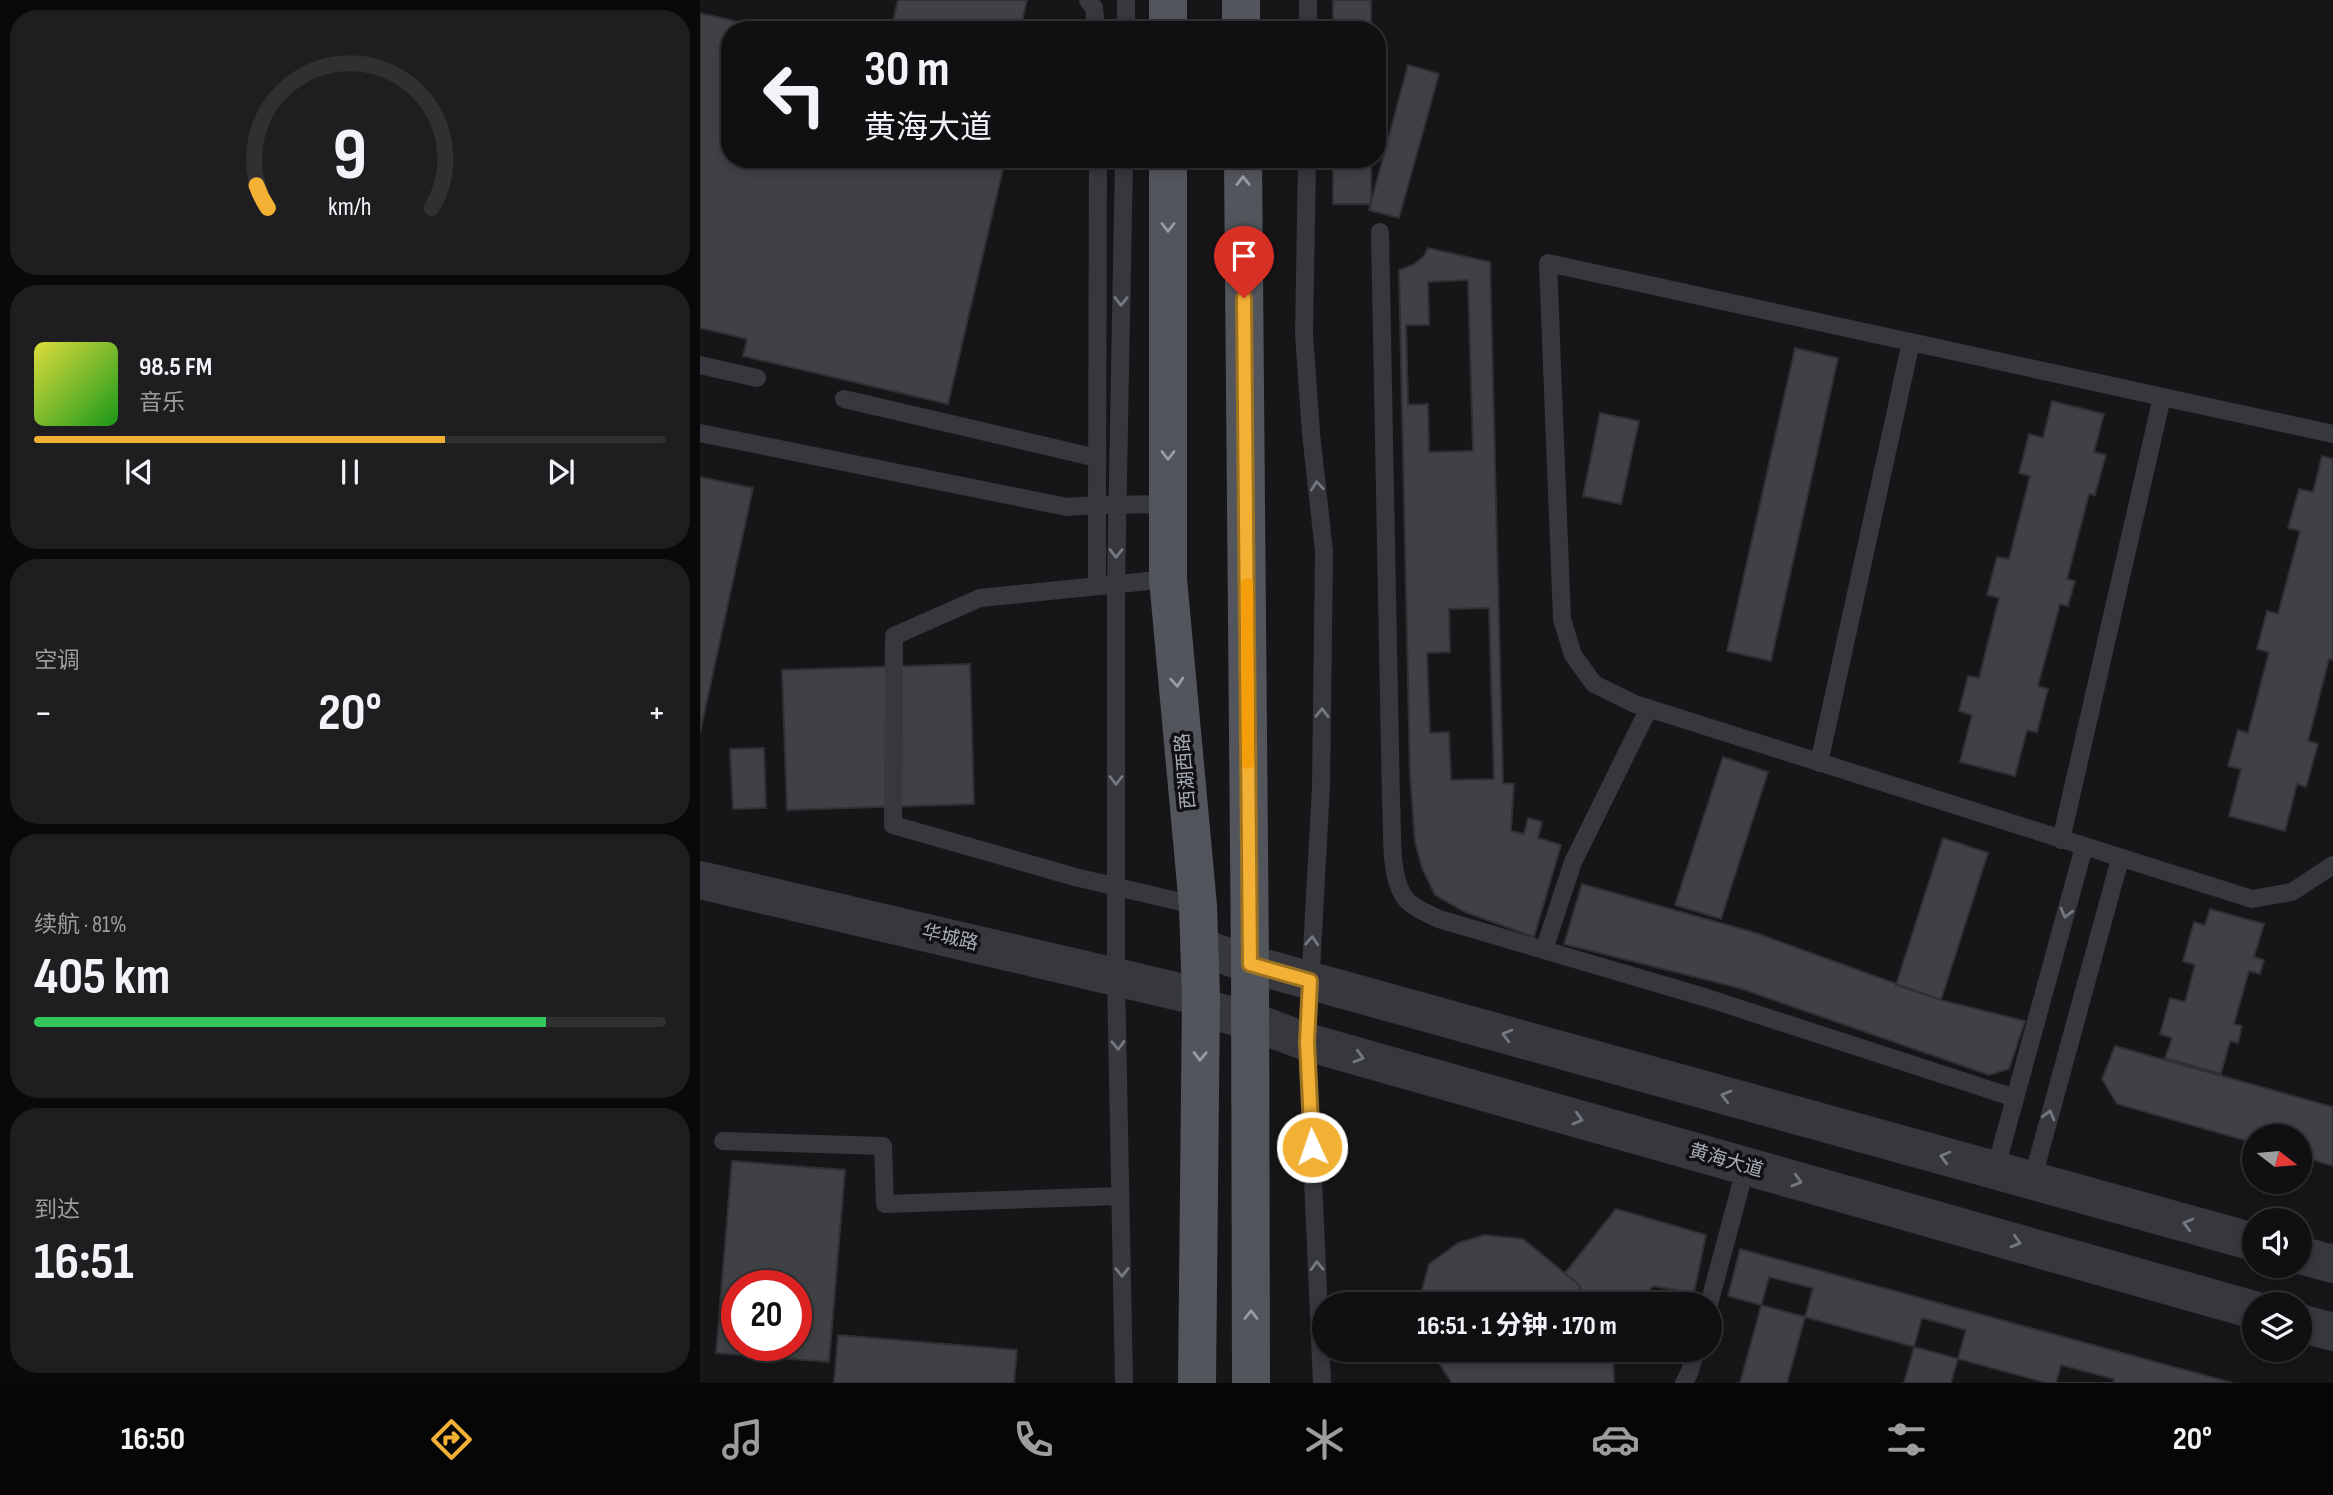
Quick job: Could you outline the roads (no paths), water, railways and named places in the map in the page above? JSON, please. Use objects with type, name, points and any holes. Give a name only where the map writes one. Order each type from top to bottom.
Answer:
[{"type":"main road","points":[[1168,0],[1168,21]]},
{"type":"main road","points":[[1241,0],[1241,21]]},
{"type":"main road","name":"西湖西路","points":[[1168,168],[1168,579],[1198,906],[1201,1002],[1196,1383]]},
{"type":"main road","points":[[1243,168],[1251,1383]]},
{"type":"street","name":"华城路","points":[[700,880],[1116,977],[1201,1002]]},
{"type":"street","points":[[1199,947],[1310,981],[2242,1239]]},
{"type":"street","name":"黄海大道","points":[[1201,1002],[1307,1042],[2242,1307]]},
{"type":"street","points":[[2312,1258],[2333,1264]]},
{"type":"street","points":[[2312,1326],[2333,1332]]},
{"type":"lane","points":[[1088,0],[1094,8],[1095,21]]},
{"type":"lane","points":[[1126,0],[1126,21]]},
{"type":"lane","points":[[1308,0],[1308,21]]},
{"type":"lane","points":[[1097,586],[1098,168]]},
{"type":"lane","points":[[1124,168],[1116,584],[1116,977],[1124,1383]]},
{"type":"lane","points":[[1307,168],[1304,335],[1324,552],[1321,787],[1307,1042],[1322,1383]]},
{"type":"lane","points":[[1380,232],[1391,788],[1395,873],[1403,895],[1416,908],[1439,919],[1704,997],[2015,1098]]},
{"type":"lane","points":[[2333,434],[1548,263],[1562,619],[1573,655],[1594,684],[1649,708],[2252,899],[2292,892],[2333,865]]},
{"type":"lane","points":[[1819,762],[1911,342]]},
{"type":"lane","points":[[700,365],[757,378]]},
{"type":"lane","points":[[2061,840],[2162,397]]},
{"type":"lane","points":[[844,399],[1097,458]]},
{"type":"lane","points":[[700,433],[1067,507],[1168,504]]},
{"type":"lane","points":[[1168,579],[979,598],[894,636],[892,825],[1116,887],[1198,906]]},
{"type":"lane","points":[[1544,950],[1573,862],[1649,708]]},
{"type":"lane","points":[[1995,1171],[2084,847]]},
{"type":"lane","points":[[2032,1181],[2120,859]]},
{"type":"lane","points":[[723,1141],[883,1146],[885,1203],[1120,1196]]},
{"type":"lane","points":[[1712,1292],[1746,1166]]},
{"type":"lane","points":[[1684,1383],[1692,1362]]}]
